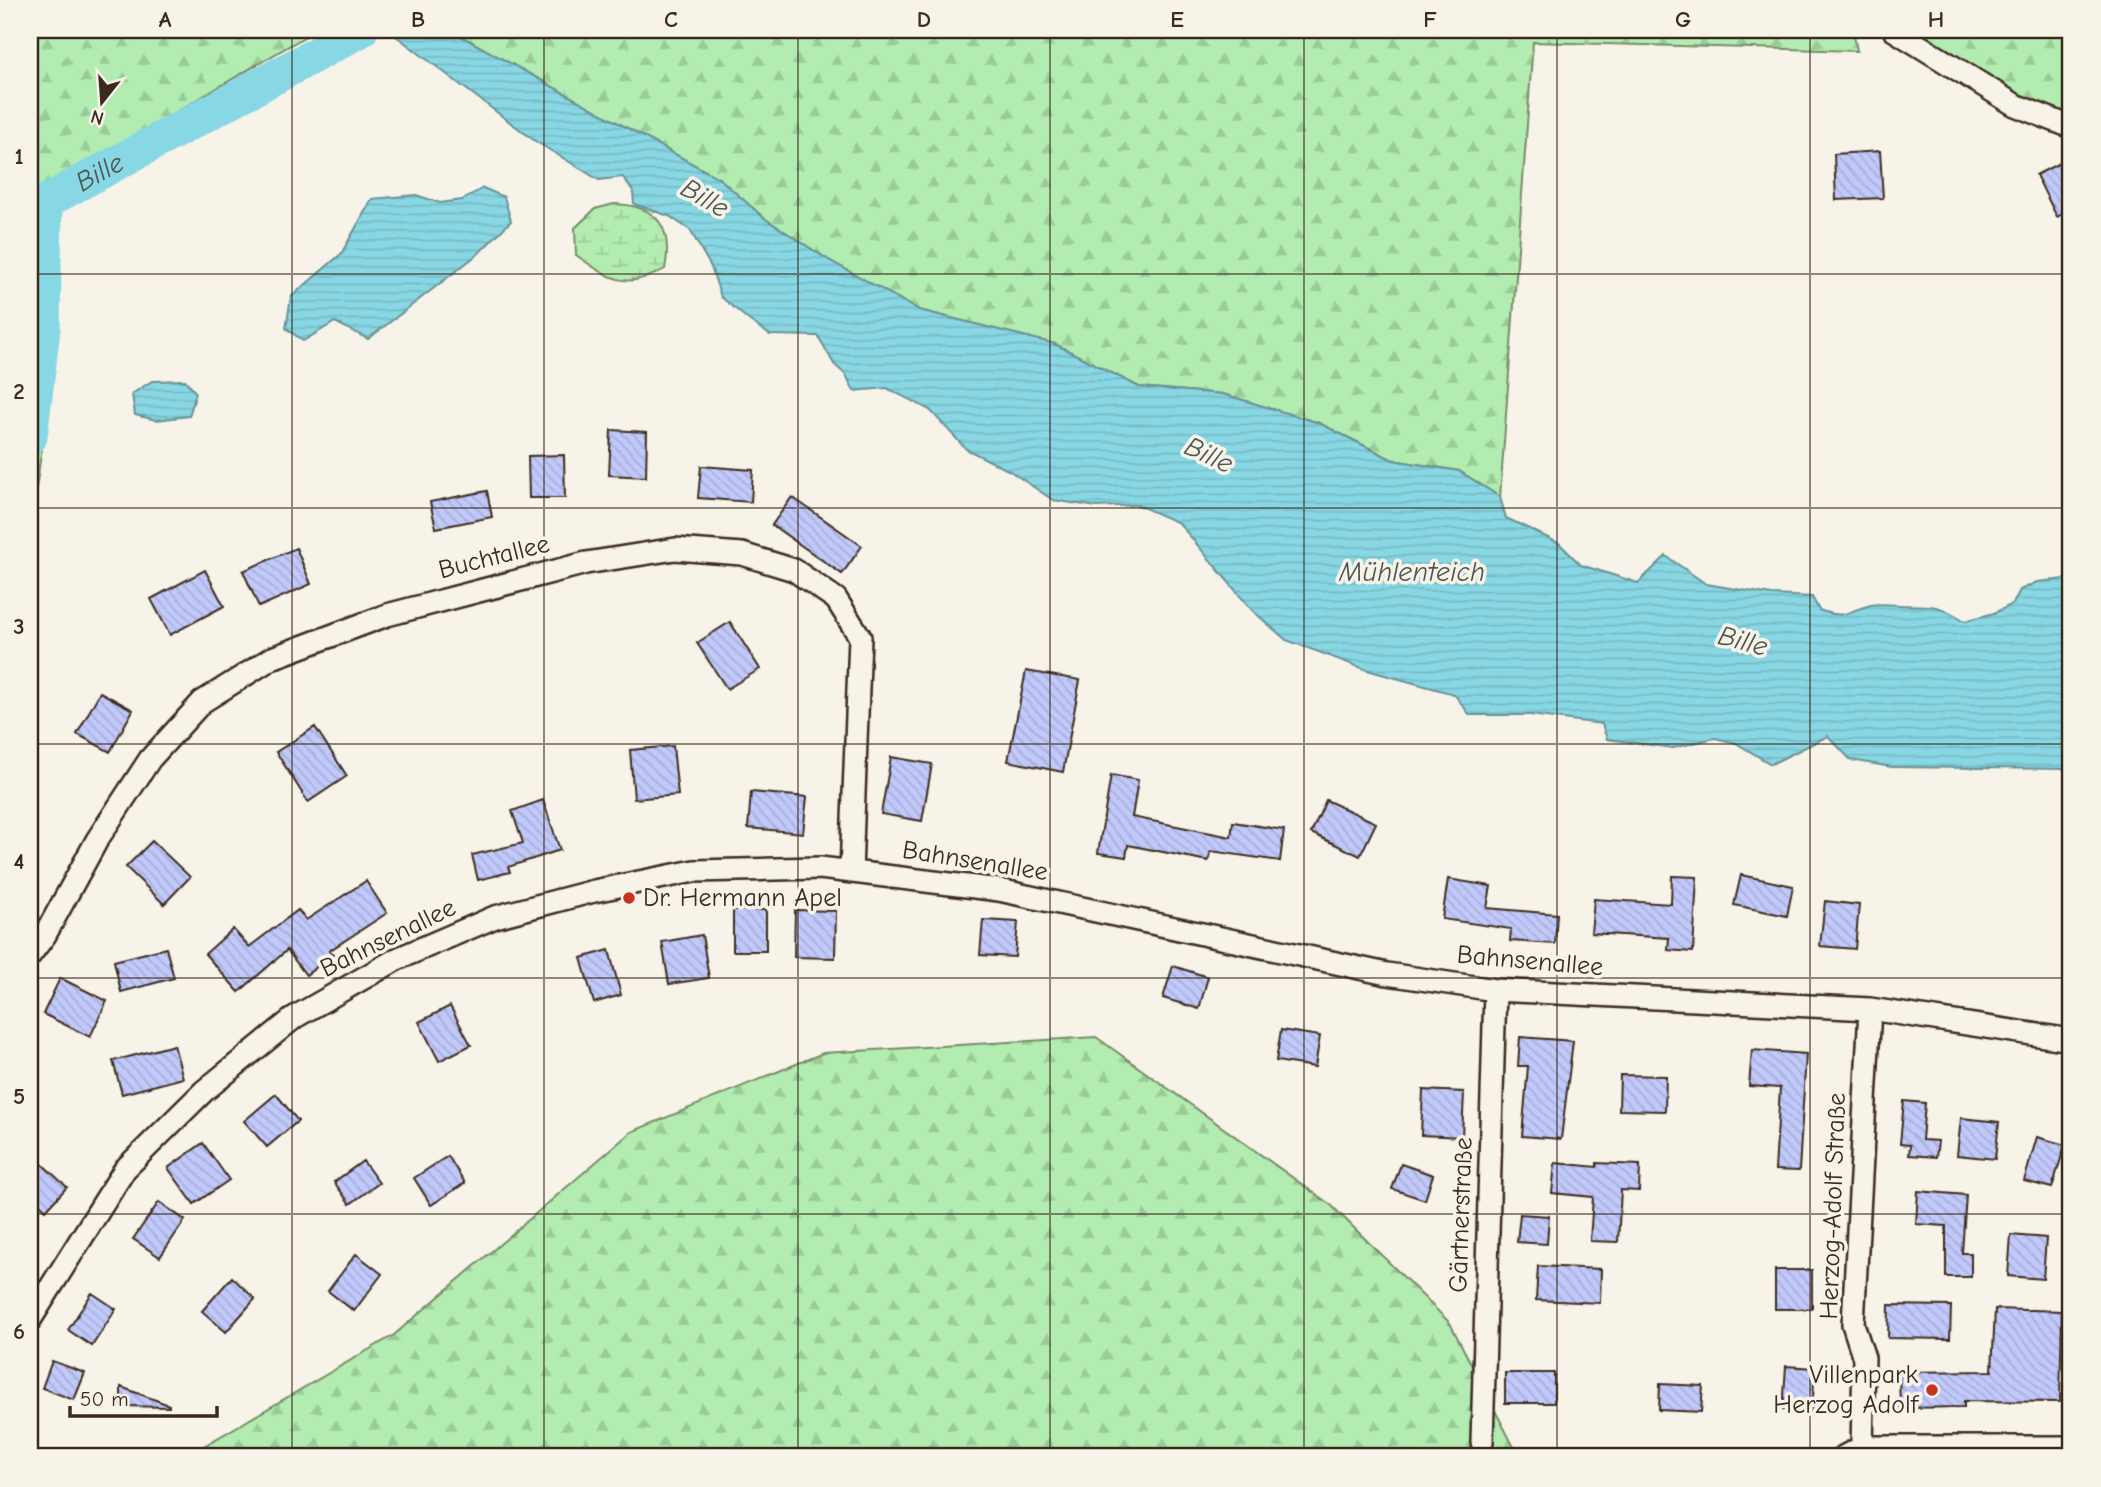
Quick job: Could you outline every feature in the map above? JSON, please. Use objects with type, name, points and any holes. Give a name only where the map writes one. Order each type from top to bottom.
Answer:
[{"type":"street","points":[[1895,31],[2015,105],[2071,127]]},
{"type":"street","name":"Buchtallee","points":[[30,955],[45,935],[97,840],[150,759],[202,702],[225,687],[272,658],[387,615],[586,563],[675,549],[742,554],[794,570],[836,599],[860,637],[851,872]]},
{"type":"street","name":"Bahnsenallee","points":[[30,1320],[125,1169],[204,1091],[295,1017],[397,960],[495,917],[594,891],[694,871],[820,868],[999,890],[1387,974],[1495,990],[1870,1009],[2071,1040]]},
{"type":"street","name":"Gärtnerstraße","points":[[1482,1442],[1495,990]]},
{"type":"street","name":"Herzog-Adolf Straße","points":[[1853,1452],[1864,1358],[1853,1324],[1870,1009]]},
{"type":"street","points":[[1853,1452],[2071,1447]]},
{"type":"green space","points":[[30,30],[316,30],[52,185],[30,203]]},
{"type":"green space","points":[[450,30],[1853,30],[1857,51],[1533,42],[1500,497],[1459,471],[1393,460],[1319,423],[1223,394],[1139,387],[1055,344],[919,310],[827,259],[764,218],[720,179]]},
{"type":"green space","points":[[1909,30],[2071,30],[2071,117],[2019,98]]},
{"type":"green space","points":[[614,204],[642,209],[652,214],[659,222],[667,242],[665,269],[651,276],[629,281],[609,276],[576,255],[575,228],[595,209]]},
{"type":"green space","points":[[30,299],[59,326],[30,532]]},
{"type":"green space","points":[[1096,1037],[1331,1205],[1450,1323],[1518,1455],[185,1457],[394,1335],[631,1132],[823,1053]]},
{"type":"water","name":"Mühlenteich","points":[[398,30],[450,30],[720,179],[764,218],[827,259],[919,310],[1055,344],[1139,387],[1223,394],[1319,423],[1393,460],[1459,471],[1500,497],[1506,518],[1559,543],[1581,565],[1638,583],[1666,556],[1706,584],[1772,595],[1812,597],[1819,610],[1828,613],[1846,614],[1877,604],[1926,606],[1946,610],[1965,621],[1994,613],[2013,604],[2020,590],[2037,582],[2065,579],[2071,584],[2071,769],[1892,767],[1851,760],[1828,736],[1771,764],[1736,743],[1715,738],[1673,748],[1607,739],[1602,724],[1530,715],[1470,715],[1454,694],[1367,670],[1286,640],[1252,610],[1179,523],[1138,505],[1097,507],[1053,500],[1010,471],[966,449],[930,410],[887,388],[854,391],[818,336],[770,335],[721,297],[711,267],[690,230],[669,216],[634,204],[633,191],[623,177],[599,180],[535,141],[396,36]]},
{"type":"water","points":[[483,188],[504,197],[511,221],[478,254],[368,339],[335,322],[303,341],[286,328],[291,297],[341,254],[372,199],[416,195],[440,203],[462,200]]},
{"type":"water","points":[[185,380],[196,393],[189,416],[156,420],[135,415],[132,394],[152,381]]},
{"type":"building","points":[[1880,151],[1883,198],[1836,200],[1834,154]]},
{"type":"building","points":[[2071,157],[2071,210],[2057,217],[2036,175]]},
{"type":"building","points":[[611,430],[647,432],[646,477],[609,475]]},
{"type":"building","points":[[564,455],[565,498],[529,498],[528,456]]},
{"type":"building","points":[[701,466],[753,470],[751,502],[698,498]]},
{"type":"building","points":[[487,491],[492,517],[436,528],[430,502]]},
{"type":"building","points":[[792,497],[862,546],[842,574],[772,525]]},
{"type":"building","points":[[296,548],[311,584],[259,607],[243,571]]},
{"type":"building","points":[[205,570],[224,606],[170,635],[151,599]]},
{"type":"building","points":[[730,622],[760,669],[727,689],[697,643]]},
{"type":"building","points":[[1026,671],[1080,680],[1063,772],[1008,761]]},
{"type":"building","points":[[100,692],[133,710],[110,752],[77,734]]},
{"type":"building","points":[[315,727],[347,776],[308,802],[276,752]]},
{"type":"building","points":[[673,746],[678,795],[634,799],[630,750]]},
{"type":"building","points":[[891,757],[932,764],[922,821],[881,814]]},
{"type":"building","points":[[1111,775],[1138,780],[1132,817],[1231,837],[1233,822],[1284,830],[1280,861],[1211,851],[1208,861],[1128,845],[1126,857],[1098,853]]},
{"type":"building","points":[[751,792],[807,797],[803,833],[748,828]]},
{"type":"building","points":[[543,800],[560,850],[508,867],[510,872],[478,880],[472,855],[523,843],[512,811]]},
{"type":"building","points":[[1326,800],[1376,823],[1360,856],[1311,833]]},
{"type":"building","points":[[152,841],[190,877],[164,904],[126,867]]},
{"type":"building","points":[[1741,875],[1793,886],[1787,916],[1734,905]]},
{"type":"building","points":[[1672,876],[1697,877],[1693,952],[1668,950],[1669,938],[1591,933],[1594,899],[1671,904]]},
{"type":"building","points":[[1448,879],[1491,886],[1487,908],[1557,914],[1555,944],[1510,941],[1511,929],[1442,919]]},
{"type":"building","points":[[366,881],[387,913],[329,951],[333,955],[306,975],[287,950],[239,992],[205,954],[233,929],[249,947],[298,910],[306,920]]},
{"type":"building","points":[[1825,901],[1859,905],[1855,949],[1820,946]]},
{"type":"building","points":[[733,910],[766,910],[766,951],[733,951]]},
{"type":"building","points":[[795,910],[836,911],[835,958],[794,957]]},
{"type":"building","points":[[983,920],[1018,922],[1015,957],[980,955]]},
{"type":"building","points":[[702,935],[709,978],[669,984],[662,942]]},
{"type":"building","points":[[166,948],[174,978],[121,992],[114,961]]},
{"type":"building","points":[[609,950],[621,995],[594,1003],[581,958]]},
{"type":"building","points":[[1173,966],[1208,977],[1199,1009],[1163,998]]},
{"type":"building","points":[[60,978],[107,1001],[90,1037],[43,1014]]},
{"type":"building","points":[[450,1006],[471,1045],[439,1061],[419,1022]]},
{"type":"building","points":[[1281,1030],[1320,1036],[1315,1067],[1276,1061]]},
{"type":"building","points":[[1520,1037],[1573,1041],[1561,1139],[1522,1136],[1528,1066],[1518,1066]]},
{"type":"building","points":[[174,1045],[183,1078],[122,1094],[113,1061]]},
{"type":"building","points":[[1752,1050],[1806,1054],[1799,1171],[1775,1170],[1780,1088],[1749,1086]]},
{"type":"building","points":[[1620,1075],[1666,1076],[1665,1111],[1619,1110]]},
{"type":"building","points":[[1423,1090],[1464,1092],[1462,1137],[1421,1135]]},
{"type":"building","points":[[276,1094],[298,1121],[267,1147],[244,1121]]},
{"type":"building","points":[[1904,1101],[1925,1103],[1922,1140],[1938,1141],[1936,1157],[1909,1155],[1910,1145],[1900,1144]]},
{"type":"building","points":[[1961,1118],[1999,1122],[1995,1159],[1957,1155]]},
{"type":"building","points":[[2037,1137],[2065,1145],[2052,1188],[2024,1181]]},
{"type":"building","points":[[203,1143],[229,1180],[194,1204],[168,1168]]},
{"type":"building","points":[[448,1156],[465,1183],[431,1205],[414,1178]]},
{"type":"building","points":[[363,1161],[379,1183],[350,1204],[334,1182]]},
{"type":"building","points":[[41,1163],[67,1187],[46,1210],[30,1195],[30,1175]]},
{"type":"building","points":[[1555,1163],[1597,1167],[1597,1163],[1640,1165],[1639,1191],[1621,1190],[1618,1242],[1590,1241],[1593,1197],[1552,1193]]},
{"type":"building","points":[[1401,1164],[1433,1175],[1425,1200],[1392,1189]]},
{"type":"building","points":[[1918,1191],[1966,1195],[1962,1253],[1971,1253],[1971,1277],[1946,1277],[1946,1226],[1916,1224]]},
{"type":"building","points":[[159,1202],[185,1220],[160,1257],[133,1239]]},
{"type":"building","points":[[1520,1214],[1549,1216],[1547,1244],[1517,1242]]},
{"type":"building","points":[[2011,1235],[2046,1238],[2043,1279],[2008,1276]]},
{"type":"building","points":[[356,1254],[382,1274],[354,1311],[328,1291]]},
{"type":"building","points":[[1538,1266],[1601,1269],[1600,1303],[1536,1300]]},
{"type":"building","points":[[1775,1270],[1812,1270],[1812,1309],[1775,1309]]},
{"type":"building","points":[[232,1277],[255,1299],[226,1332],[202,1311]]},
{"type":"building","points":[[92,1293],[116,1309],[92,1346],[68,1330]]},
{"type":"building","name":"Villenpark Herzog Adolf","points":[[1889,1305],[1951,1306],[1950,1339],[1888,1338]]},
{"type":"building","points":[[1995,1309],[2062,1311],[2060,1402],[1964,1401],[1964,1407],[1900,1408],[1899,1372],[1992,1371]]},
{"type":"building","points":[[52,1361],[85,1373],[74,1400],[42,1388]]},
{"type":"building","points":[[1786,1366],[1815,1368],[1812,1412],[1783,1410]]},
{"type":"building","points":[[1505,1373],[1554,1373],[1554,1403],[1505,1403]]},
{"type":"building","points":[[1660,1384],[1703,1386],[1701,1412],[1659,1410]]},
{"type":"building","points":[[121,1387],[169,1405],[169,1407],[121,1406]]},
{"type":"waterway","name":"Bille","points":[[30,437],[43,329],[45,202],[361,30]]},
{"type":"place","name":"Dr. Hermann Apel","points":[[629,898]]},
{"type":"place","name":"Villenpark Herzog Adolf","points":[[1932,1390]]}]
